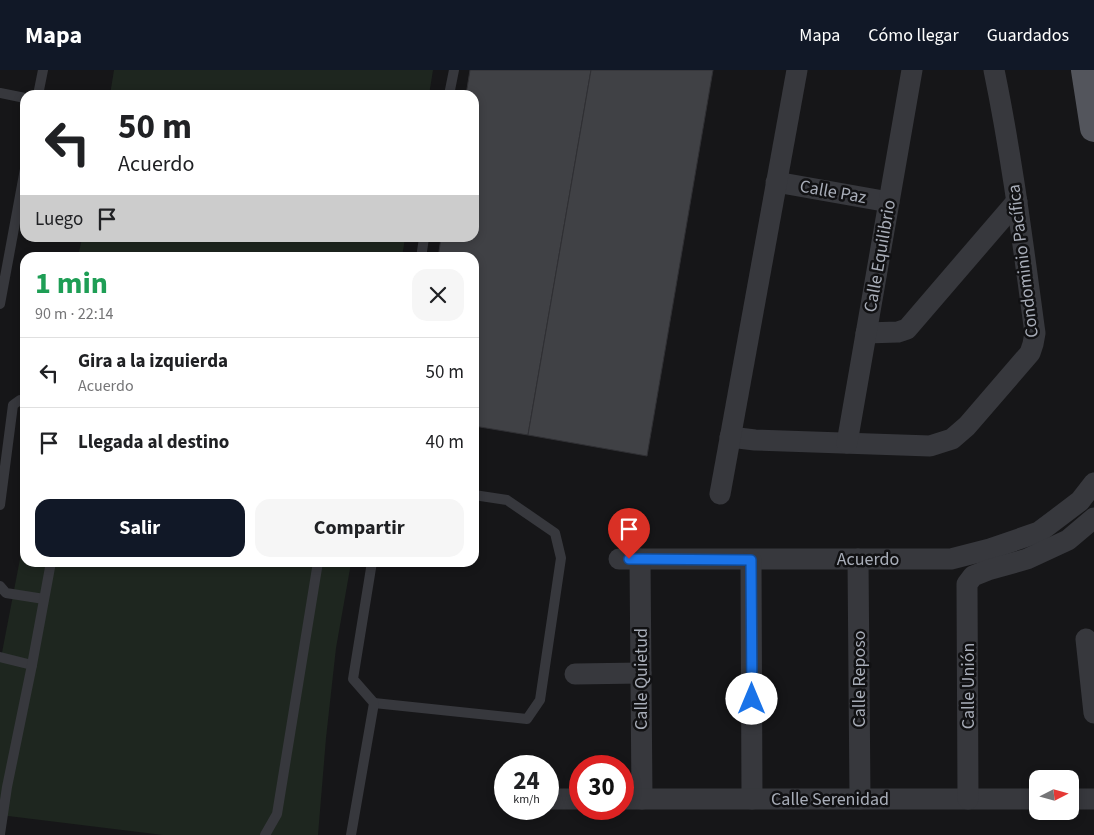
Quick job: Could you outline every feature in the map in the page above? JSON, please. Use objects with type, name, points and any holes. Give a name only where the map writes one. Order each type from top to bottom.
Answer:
[{"type":"main road","points":[[1085,70],[1094,128]]},
{"type":"street","points":[[720,494],[797,70]]},
{"type":"street","name":"Calle Equilibrio","points":[[847,443],[912,70]]},
{"type":"street","name":"Condominio Pacífica","points":[[730,437],[755,440],[930,446],[952,439],[967,426],[1030,352],[1034,344],[1035,333],[1006,128],[994,70]]},
{"type":"street","name":"Calle Paz","points":[[776,182],[889,202]]},
{"type":"street","points":[[866,333],[898,332],[907,329],[1017,201]]},
{"type":"street","name":"Acuerdo","points":[[618,559],[951,559],[1039,532],[1080,501],[1094,484]]},
{"type":"street","points":[[964,556],[973,576],[1027,559],[1068,540],[1094,518]]},
{"type":"street","name":"Calle Quietud","points":[[634,771],[641,673],[640,559]]},
{"type":"street","name":"Calle Reposo","points":[[858,559],[860,799]]},
{"type":"street","points":[[751,560],[752,799]]},
{"type":"street","name":"Calle Unión","points":[[968,799],[967,584],[973,576]]},
{"type":"street","points":[[1086,639],[1094,713]]},
{"type":"street","points":[[575,674],[641,673]]},
{"type":"street","name":"Calle Serenidad","points":[[634,799],[1029,799]]},
{"type":"street","points":[[1079,799],[1094,799]]},
{"type":"lane","points":[[39,90],[42,70]]},
{"type":"lane","points":[[451,90],[454,70]]},
{"type":"lane","points":[[0,94],[20,97]]},
{"type":"lane","points":[[0,304],[20,195]]},
{"type":"lane","points":[[0,505],[14,405],[20,400]]},
{"type":"lane","points":[[371,567],[354,679],[374,703],[527,719],[540,700],[560,558],[555,533],[507,500],[479,496]]},
{"type":"lane","points":[[0,834],[7,787],[50,567]]},
{"type":"lane","points":[[265,835],[277,814],[317,567]]},
{"type":"lane","points":[[0,586],[6,593],[44,600]]},
{"type":"lane","points":[[0,658],[32,665]]},
{"type":"lane","points":[[351,835],[374,703]]},
{"type":"shaded area","points":[[114,70],[433,70],[430,90],[111,90]]},
{"type":"shaded area","points":[[81,242],[404,242],[403,252],[79,252]]},
{"type":"shaded area","points":[[20,559],[20,567],[350,567],[336,648],[318,835],[163,835],[0,815],[0,663]]},
{"type":"building","points":[[470,70],[591,70],[528,435],[479,427],[479,252],[439,252],[440,242],[479,242],[479,90],[467,90]]},
{"type":"building","points":[[591,70],[713,70],[647,456],[528,435]]},
{"type":"route","points":[[629,559],[751,560],[752,699]]}]
